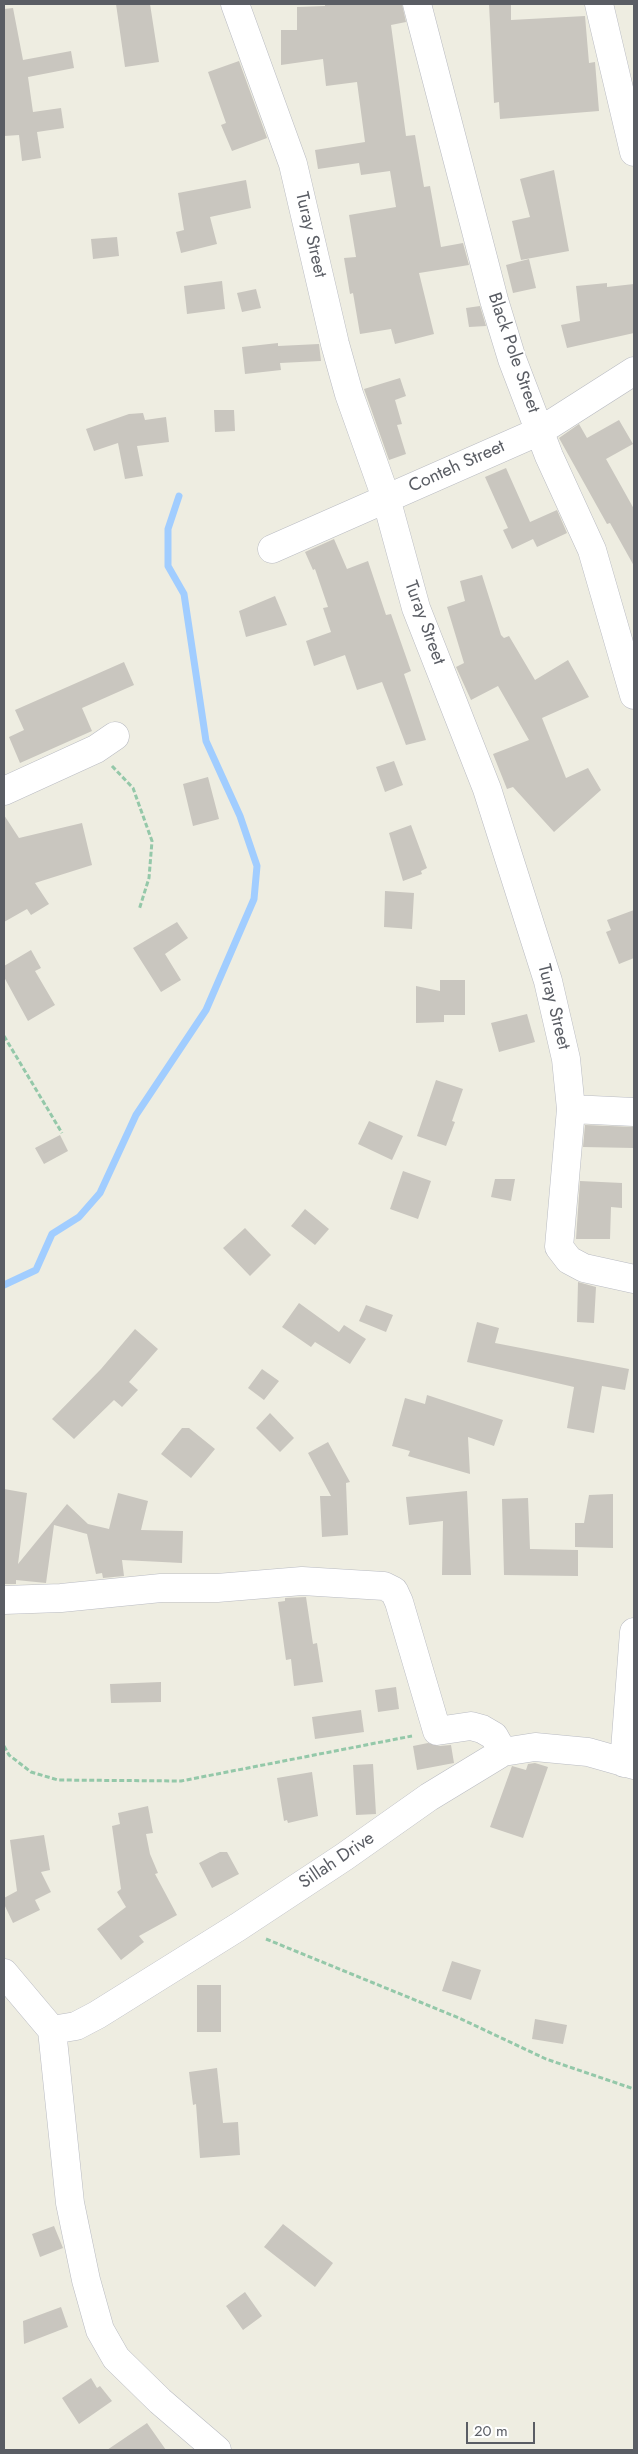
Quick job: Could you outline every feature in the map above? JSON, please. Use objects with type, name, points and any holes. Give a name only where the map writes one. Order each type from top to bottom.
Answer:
[{"type":"street","name":"Turay Street","points":[[235,4],[293,164],[335,344],[349,394],[386,498],[416,608],[487,789],[548,981],[566,1059],[571,1109],[559,1247],[569,1260],[584,1268],[634,1279]]},
{"type":"street","name":"Black Pole Street","points":[[417,4],[494,300],[512,359],[540,431],[592,550],[634,695]]},
{"type":"street","points":[[599,4],[634,152]]},
{"type":"street","name":"Conteh Street","points":[[272,549],[540,431],[634,370]]},
{"type":"street","points":[[4,791],[105,743]]},
{"type":"street","points":[[571,1109],[634,1112]]},
{"type":"street","points":[[4,1600],[61,1598],[162,1588],[217,1588],[302,1581],[384,1586],[394,1591],[399,1602],[437,1731],[471,1726],[482,1729],[494,1736],[503,1752]]},
{"type":"street","points":[[629,1764],[634,1632]]},
{"type":"street","name":"Sillah Drive","points":[[52,2030],[76,2026],[97,2015],[238,1927],[344,1857],[429,1797],[503,1752],[535,1747],[588,1752],[629,1764]]},
{"type":"street","points":[[4,1974],[52,2030],[70,2203],[86,2280],[100,2330],[116,2358],[160,2401],[217,2450]]},
{"type":"path","points":[[105,743],[133,788],[152,841],[149,878],[139,910]]},
{"type":"path","points":[[4,1036],[62,1133]]},
{"type":"path","points":[[4,1746],[9,1755],[31,1772],[58,1780],[181,1781],[437,1731]]},
{"type":"path","points":[[238,1927],[459,2018],[546,2059],[634,2090]]},
{"type":"building","points":[[116,4],[150,4],[159,62],[125,67]]},
{"type":"building","points":[[325,4],[402,4],[406,22],[391,25],[406,136],[415,135],[424,187],[430,186],[441,247],[463,243],[469,265],[419,273],[434,334],[395,344],[391,329],[360,334],[353,293],[350,294],[344,258],[356,257],[349,215],[396,207],[390,171],[361,175],[359,163],[318,169],[315,150],[365,142],[357,82],[326,86],[323,59],[281,65],[281,30],[297,30],[297,7],[325,6]]},
{"type":"building","points":[[489,4],[511,4],[511,20],[585,16],[589,63],[595,62],[599,111],[500,119],[499,102],[494,103]]},
{"type":"building","points":[[13,8],[23,60],[71,51],[74,68],[28,77],[33,112],[61,108],[64,128],[37,132],[41,158],[22,161],[19,135],[4,136],[4,9]]},
{"type":"building","points":[[239,61],[267,138],[232,151],[221,125],[226,123],[208,72]]},
{"type":"building","points":[[554,170],[569,251],[521,260],[512,221],[530,217],[520,179]]},
{"type":"building","points":[[246,180],[251,208],[210,217],[217,244],[181,253],[176,232],[184,230],[178,193]]},
{"type":"building","points":[[117,237],[119,256],[93,259],[91,239]]},
{"type":"building","points":[[529,259],[536,288],[513,293],[506,265]]},
{"type":"building","points":[[222,281],[225,309],[187,314],[184,286]]},
{"type":"building","points":[[607,283],[607,287],[634,284],[634,333],[567,348],[561,325],[580,321],[576,286]]},
{"type":"building","points":[[256,289],[261,308],[242,312],[237,293]]},
{"type":"building","points":[[480,306],[486,326],[469,327],[466,308]]},
{"type":"building","points":[[278,343],[278,346],[319,344],[321,361],[280,363],[281,370],[245,374],[242,347]]},
{"type":"building","points":[[400,378],[406,396],[395,400],[402,424],[397,425],[406,454],[389,460],[364,389]]},
{"type":"building","points":[[214,410],[234,410],[235,431],[215,432]]},
{"type":"building","points":[[143,413],[145,420],[166,417],[169,442],[137,446],[143,476],[125,479],[118,443],[94,451],[86,429],[129,414]]},
{"type":"building","points":[[619,420],[633,444],[606,459],[634,509],[634,566],[610,523],[607,524],[559,438],[579,424],[587,438]]},
{"type":"building","points":[[506,468],[530,522],[557,510],[567,533],[537,547],[533,539],[512,549],[503,530],[508,528],[485,477]]},
{"type":"building","points":[[334,539],[347,569],[368,561],[386,615],[391,614],[411,671],[404,674],[426,740],[406,745],[382,682],[357,690],[345,655],[314,666],[306,641],[331,632],[323,608],[328,607],[315,569],[313,570],[305,552]]},
{"type":"building","points":[[482,575],[501,635],[504,638],[509,636],[535,680],[568,660],[589,697],[542,718],[566,778],[588,768],[601,790],[554,832],[513,787],[507,789],[493,754],[529,740],[498,686],[471,700],[456,667],[464,663],[447,607],[465,601],[460,581]]},
{"type":"building","points":[[275,596],[287,625],[246,637],[239,611]]},
{"type":"building","points":[[124,662],[134,685],[82,708],[92,731],[20,763],[9,737],[24,730],[15,710]]},
{"type":"building","points":[[394,761],[403,785],[385,792],[376,767]]},
{"type":"building","points":[[208,777],[219,819],[193,826],[183,784]]},
{"type":"building","points":[[4,815],[19,838],[82,823],[92,865],[35,883],[49,904],[31,915],[27,909],[4,922]]},
{"type":"building","points":[[411,825],[427,868],[421,871],[422,874],[403,881],[389,833]]},
{"type":"building","points":[[385,891],[414,893],[412,929],[384,927]]},
{"type":"building","points":[[634,910],[634,958],[619,964],[606,932],[611,930],[607,920]]},
{"type":"building","points":[[177,922],[188,938],[165,954],[181,980],[161,992],[133,948]]},
{"type":"building","points":[[31,950],[41,968],[35,971],[55,1005],[28,1021],[4,977],[4,966]]},
{"type":"building","points":[[440,980],[465,980],[465,1015],[444,1015],[444,1022],[416,1023],[416,986],[440,991]]},
{"type":"building","points":[[527,1014],[535,1042],[499,1052],[491,1023]]},
{"type":"building","points":[[436,1080],[463,1089],[452,1121],[455,1122],[446,1146],[417,1136]]},
{"type":"building","points":[[369,1121],[403,1136],[392,1160],[358,1144]]},
{"type":"building","points":[[585,1125],[634,1127],[634,1148],[583,1147]]},
{"type":"building","points":[[60,1135],[68,1151],[44,1164],[35,1148]]},
{"type":"building","points":[[403,1171],[431,1181],[418,1219],[390,1209]]},
{"type":"building","points":[[495,1179],[515,1179],[511,1201],[491,1197]]},
{"type":"building","points":[[580,1181],[622,1183],[622,1208],[611,1207],[610,1239],[576,1239]]},
{"type":"building","points":[[305,1209],[329,1229],[315,1245],[291,1226]]},
{"type":"building","points":[[245,1228],[271,1255],[250,1276],[223,1248]]},
{"type":"building","points":[[578,1282],[596,1287],[594,1323],[577,1322]]},
{"type":"building","points":[[299,1303],[339,1332],[344,1325],[366,1339],[350,1364],[315,1342],[311,1347],[282,1327]]},
{"type":"building","points":[[366,1305],[393,1315],[386,1332],[359,1321]]},
{"type":"building","points":[[477,1322],[499,1328],[495,1343],[629,1369],[625,1390],[602,1386],[594,1433],[567,1428],[574,1387],[467,1362]]},
{"type":"building","points":[[135,1329],[158,1349],[129,1382],[138,1390],[122,1407],[114,1400],[74,1439],[52,1419],[101,1369]]},
{"type":"building","points":[[262,1369],[279,1381],[264,1400],[248,1388]]},
{"type":"building","points":[[427,1395],[503,1420],[494,1446],[468,1437],[470,1474],[408,1456],[410,1451],[392,1446],[405,1398],[425,1404]]},
{"type":"building","points":[[270,1413],[294,1438],[280,1452],[256,1428]]},
{"type":"building","points":[[182,1428],[189,1428],[215,1449],[191,1478],[161,1454]]},
{"type":"building","points":[[328,1442],[350,1482],[346,1483],[348,1535],[322,1537],[320,1496],[331,1496],[308,1453]]},
{"type":"building","points":[[4,1489],[27,1493],[18,1564],[67,1504],[88,1524],[109,1529],[118,1493],[148,1501],[141,1530],[183,1531],[182,1563],[122,1560],[124,1576],[103,1578],[102,1573],[96,1574],[87,1534],[54,1525],[46,1583],[16,1580],[16,1584],[4,1584]]},
{"type":"building","points":[[467,1491],[471,1575],[442,1575],[443,1521],[409,1525],[406,1497]]},
{"type":"building","points":[[613,1494],[613,1548],[575,1547],[575,1523],[584,1523],[589,1495]]},
{"type":"building","points":[[528,1498],[530,1549],[578,1550],[578,1576],[504,1575],[502,1499]]},
{"type":"building","points":[[306,1597],[313,1644],[317,1643],[323,1682],[294,1686],[291,1659],[286,1660],[278,1602],[285,1601],[285,1598]]},
{"type":"building","points":[[161,1682],[161,1702],[111,1703],[110,1684]]},
{"type":"building","points":[[396,1687],[399,1709],[378,1712],[375,1690]]},
{"type":"building","points":[[361,1710],[364,1732],[315,1739],[312,1717]]},
{"type":"building","points":[[428,1743],[439,1746],[451,1745],[454,1763],[417,1770],[413,1746]]},
{"type":"building","points":[[535,1763],[548,1767],[523,1838],[490,1827],[512,1766],[526,1770],[528,1764]]},
{"type":"building","points":[[373,1764],[376,1814],[356,1815],[353,1765]]},
{"type":"building","points":[[312,1772],[318,1816],[288,1823],[287,1820],[284,1821],[277,1778]]},
{"type":"building","points":[[148,1806],[153,1833],[146,1834],[150,1854],[158,1873],[155,1874],[177,1915],[139,1936],[144,1942],[121,1960],[97,1929],[126,1907],[117,1892],[121,1889],[112,1826],[120,1824],[118,1813]]},
{"type":"building","points":[[44,1835],[50,1870],[41,1872],[51,1892],[35,1900],[40,1910],[13,1923],[4,1904],[4,1898],[17,1891],[10,1840]]},
{"type":"building","points":[[220,1852],[227,1852],[239,1874],[212,1888],[199,1863]]},
{"type":"building","points":[[452,1961],[481,1970],[471,2000],[442,1991]]},
{"type":"building","points":[[197,1985],[221,1985],[221,2032],[197,2032]]},
{"type":"building","points":[[535,2019],[567,2025],[563,2044],[532,2039]]},
{"type":"building","points":[[217,2068],[223,2123],[238,2122],[240,2155],[200,2158],[196,2104],[193,2105],[189,2072]]},
{"type":"building","points":[[283,2224],[333,2263],[315,2287],[264,2247]]},
{"type":"building","points":[[54,2226],[63,2248],[40,2257],[32,2234]]},
{"type":"building","points":[[245,2292],[262,2316],[243,2330],[226,2306]]},
{"type":"building","points":[[61,2307],[68,2327],[24,2344],[23,2321]]},
{"type":"building","points":[[91,2378],[97,2388],[100,2386],[112,2401],[79,2424],[62,2398]]},
{"type":"building","points":[[147,2423],[166,2450],[107,2450]]},
{"type":"waterway","points":[[4,1285],[36,1270],[52,1234],[79,1217],[100,1193],[136,1115],[206,1010],[254,899],[257,866],[240,816],[206,741],[184,594],[168,566],[168,529],[179,496]]}]
